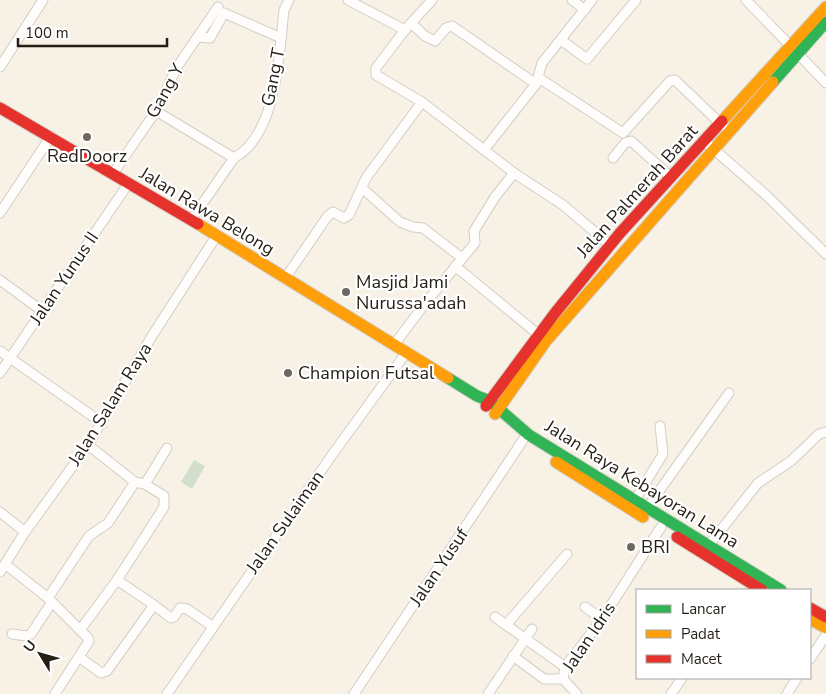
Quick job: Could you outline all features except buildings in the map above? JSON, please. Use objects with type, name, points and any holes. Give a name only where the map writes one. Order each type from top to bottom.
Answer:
[{"type":"main road","name":"Jalan Palmerah Barat","points":[[795,51],[826,7]]},
{"type":"main road","name":"Jalan Palmerah Barat","points":[[492,408],[724,127],[795,51],[826,22]]},
{"type":"main road","name":"Jalan Rawa Belong","points":[[0,108],[51,136],[112,176],[217,235],[477,396],[492,408]]},
{"type":"main road","name":"Jalan Palmerah Barat","points":[[492,408],[539,335],[610,245],[671,177],[709,145]]},
{"type":"main road","name":"Jalan Raya Kebayoran Lama","points":[[492,408],[524,440],[582,480],[760,589]]},
{"type":"main road","name":"Jalan Raya Kebayoran Lama","points":[[492,408],[529,435],[709,545],[747,581],[777,589]]},
{"type":"main road","points":[[811,609],[826,617]]},
{"type":"main road","points":[[811,620],[826,628]]},
{"type":"street","points":[[0,67],[43,0]]},
{"type":"street","name":"Gang T","points":[[191,220],[234,158],[244,153],[258,134],[271,102],[284,10],[289,0]]},
{"type":"street","points":[[348,0],[408,26],[434,41],[446,28],[452,26],[619,132],[624,131],[670,81],[675,80],[724,127]]},
{"type":"street","points":[[432,0],[408,26],[375,71],[376,75],[422,102],[514,173],[563,205],[610,245]]},
{"type":"street","points":[[572,0],[585,10]]},
{"type":"street","points":[[484,150],[538,81],[542,63],[592,0]]},
{"type":"street","points":[[561,40],[587,59],[636,0]]},
{"type":"street","points":[[746,0],[826,83]]},
{"type":"street","name":"Gang Y","points":[[112,176],[156,111],[177,67],[218,7]]},
{"type":"street","points":[[198,37],[210,38],[224,13],[281,38]]},
{"type":"street","points":[[286,278],[327,217],[334,212],[344,218],[349,215],[362,188],[385,150],[422,102]]},
{"type":"street","points":[[156,111],[234,158]]},
{"type":"street","points":[[0,213],[51,136]]},
{"type":"street","points":[[613,158],[624,143],[631,141],[671,177]]},
{"type":"street","points":[[709,145],[767,196],[826,254]]},
{"type":"street","points":[[394,345],[476,241],[474,231],[495,197],[514,173]]},
{"type":"street","name":"Jalan Yunus II","points":[[0,373],[128,184]]},
{"type":"street","points":[[362,188],[400,222],[413,227],[423,228],[462,258]]},
{"type":"street","name":"Jalan Salam Raya","points":[[3,568],[25,532],[88,445],[152,336],[217,235]]},
{"type":"street","points":[[456,266],[539,335]]},
{"type":"street","points":[[0,280],[42,311]]},
{"type":"street","points":[[0,351],[102,423]]},
{"type":"street","name":"Jalan Sulaiman","points":[[167,694],[212,626],[406,353]]},
{"type":"street","points":[[647,508],[729,393]]},
{"type":"street","points":[[635,500],[663,454],[660,426]]},
{"type":"street","points":[[709,545],[758,482],[791,461],[819,434],[826,432]]},
{"type":"street","name":"Jalan Yusuf","points":[[354,694],[524,440]]},
{"type":"street","points":[[80,630],[116,580],[164,507],[164,496],[145,484],[134,482],[88,445]]},
{"type":"street","points":[[145,484],[167,448]]},
{"type":"street","points":[[12,634],[27,636],[31,634],[89,536],[108,523],[134,482]]},
{"type":"street","points":[[0,512],[25,532]]},
{"type":"street","name":"Jalan Idris","points":[[577,694],[563,679],[565,667],[602,619],[661,527]]},
{"type":"street","points":[[506,625],[567,554]]},
{"type":"street","points":[[3,568],[50,600],[89,641],[55,694]]},
{"type":"street","points":[[116,580],[171,618],[174,617],[180,608],[187,608],[212,626]]},
{"type":"street","points":[[79,657],[101,673],[107,671],[154,605]]},
{"type":"street","points":[[585,607],[602,619]]},
{"type":"street","points":[[494,617],[565,667]]},
{"type":"street","points":[[488,694],[532,628]]},
{"type":"street","points":[[811,657],[826,634]]},
{"type":"street","points":[[513,656],[544,679],[563,679]]},
{"type":"street","points":[[671,694],[681,679]]},
{"type":"street","points":[[787,694],[797,679]]},
{"type":"green space","points":[[194,460],[205,466],[192,489],[181,482]]},
{"type":"traffic: fast","points":[[773,82],[826,22]]},
{"type":"traffic: fast","points":[[448,378],[477,396],[490,401],[529,435],[779,589]]},
{"type":"traffic: slow","points":[[722,121],[826,7]]},
{"type":"traffic: slow","points":[[495,414],[546,341],[773,82]]},
{"type":"traffic: slow","points":[[198,224],[448,378]]},
{"type":"traffic: slow","points":[[556,462],[643,517]]},
{"type":"traffic: slow","points":[[811,620],[826,628]]},
{"type":"traffic: jam","points":[[0,108],[198,224]]},
{"type":"traffic: jam","points":[[486,406],[555,313],[620,233],[722,121]]},
{"type":"traffic: jam","points":[[677,537],[760,589]]},
{"type":"traffic: jam","points":[[811,609],[826,617]]},
{"type":"place","name":"RedDoorz","points":[[87,137]]},
{"type":"place","name":"Masjid Jami Nurussa'adah","points":[[346,292]]},
{"type":"place","name":"Champion Futsal","points":[[288,373]]},
{"type":"place","name":"BRI","points":[[631,547]]}]
